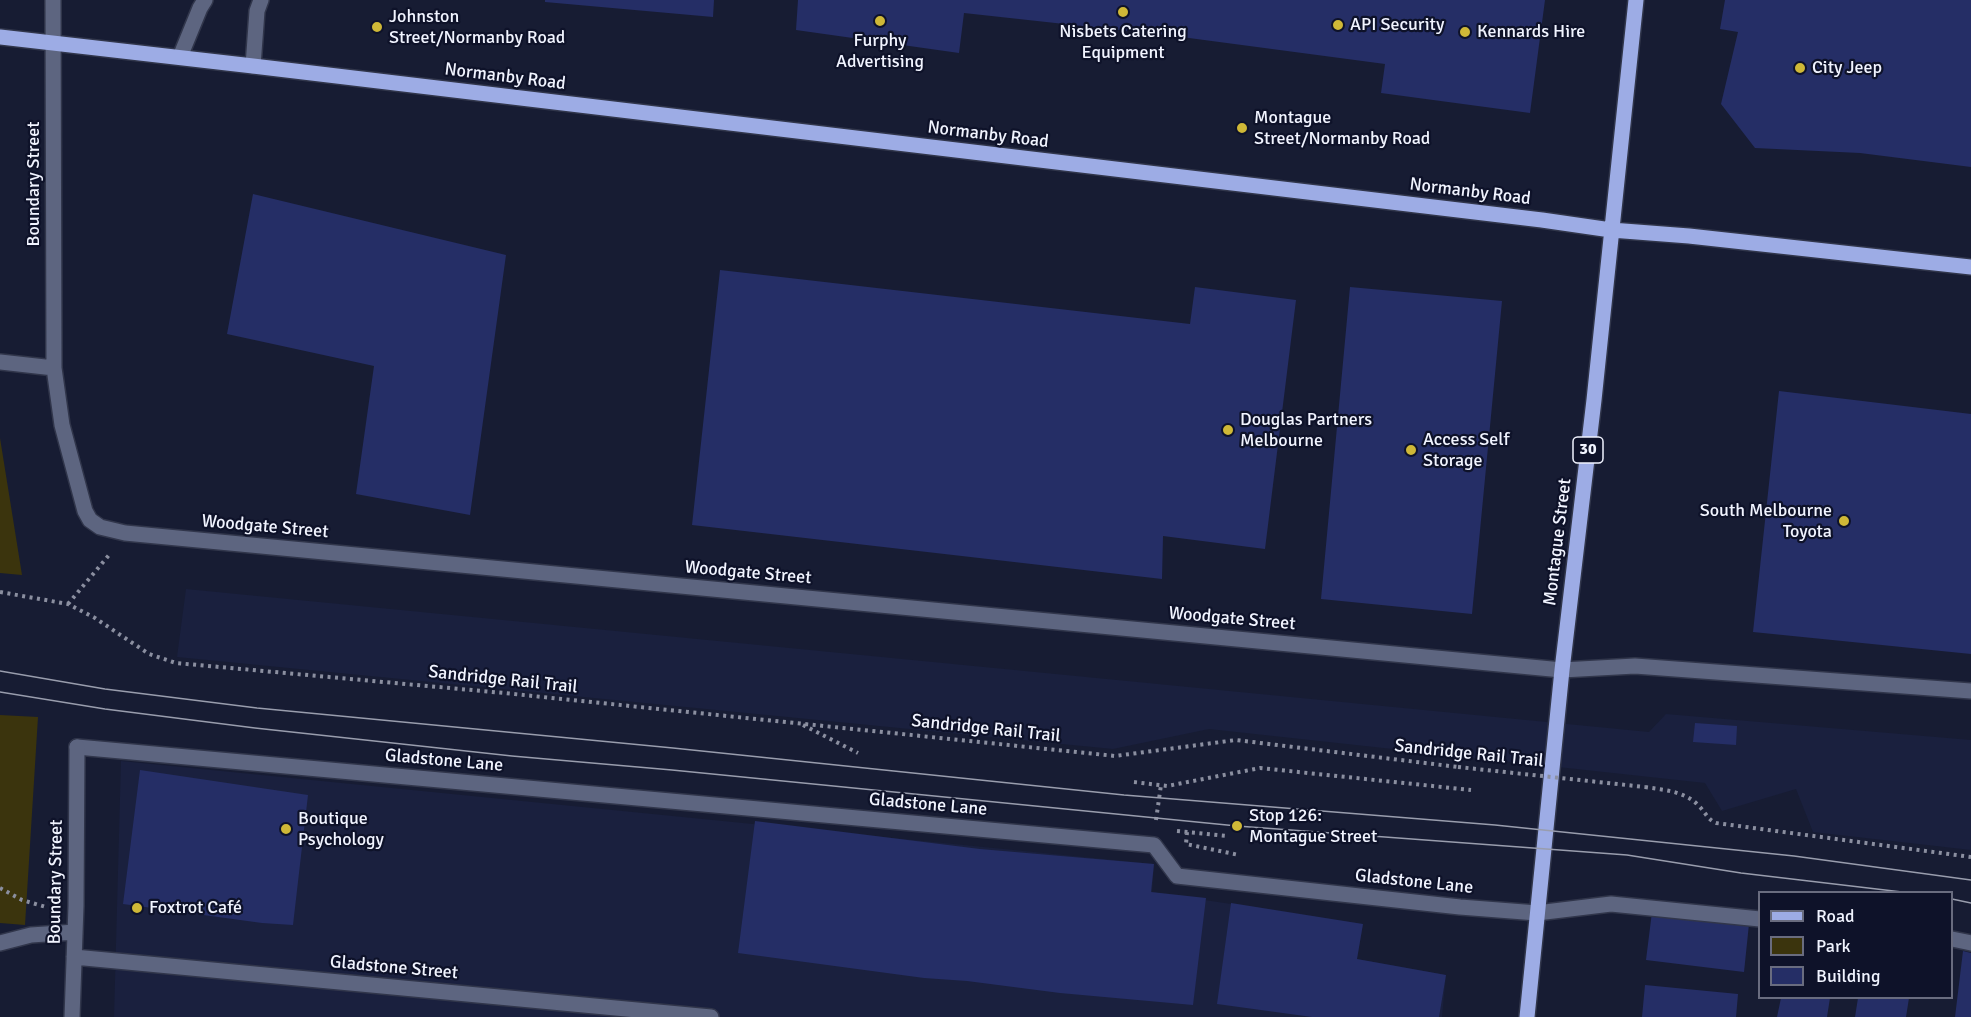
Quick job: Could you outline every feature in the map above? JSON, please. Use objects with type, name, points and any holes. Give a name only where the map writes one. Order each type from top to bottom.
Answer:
[{"type":"main road","name":"Montague Street","points":[[1527,1017],[1636,0]]},
{"type":"main road","name":"Normanby Road","points":[[0,38],[180,57],[1611,230],[1689,236],[1971,267]]},
{"type":"street","name":"Boundary Street","points":[[53,0],[54,368]]},
{"type":"street","points":[[180,57],[205,0]]},
{"type":"street","points":[[253,66],[257,11],[261,0]]},
{"type":"street","points":[[0,362],[54,368]]},
{"type":"street","name":"Woodgate Street","points":[[54,368],[62,425],[85,511],[90,520],[100,527],[125,533],[1563,670],[1635,666],[1971,691]]},
{"type":"street","name":"Boundary Street","points":[[72,1017],[76,906],[77,747]]},
{"type":"street","name":"Gladstone Lane","points":[[77,747],[1154,845],[1177,876],[1460,907],[1537,913],[1611,904],[1758,920]]},
{"type":"street","points":[[0,943],[31,935],[75,932]]},
{"type":"street","points":[[1953,939],[1971,943]]},
{"type":"street","name":"Gladstone Street","points":[[74,957],[711,1017]]},
{"type":"path","points":[[68,604],[99,569],[125,533]]},
{"type":"path","name":"Sandridge Rail Trail","points":[[0,592],[68,604],[149,654],[176,663],[504,693],[1115,756],[1236,740],[1458,768],[1667,790],[1686,796],[1698,805],[1711,822],[1716,824],[1971,857]]},
{"type":"path","points":[[799,723],[858,753]]},
{"type":"path","points":[[1134,782],[1167,786],[1260,768],[1471,790]]},
{"type":"path","points":[[1155,830],[1161,785]]},
{"type":"path","points":[[1176,831],[1228,836]]},
{"type":"path","points":[[0,888],[22,900],[48,907],[76,906]]},
{"type":"shaded area","points":[[186,589],[1649,732],[1666,714],[1971,740],[1971,850],[1813,832],[1796,789],[1722,811],[1705,783],[1209,729],[1113,749],[177,657]]},
{"type":"shaded area","points":[[121,761],[1154,864],[1152,892],[1363,924],[1357,959],[1446,975],[1442,1017],[114,1017]]},
{"type":"green space","points":[[0,438],[22,575],[0,573]]},
{"type":"green space","points":[[0,715],[38,717],[25,925],[0,923]]},
{"type":"building","points":[[545,0],[714,0],[713,17],[545,2]]},
{"type":"building","points":[[798,0],[1545,0],[1530,113],[1381,93],[1385,64],[1174,36],[964,13],[959,53],[796,30]]},
{"type":"building","points":[[1725,0],[1971,0],[1971,167],[1860,153],[1755,148],[1721,104],[1738,32],[1720,29]]},
{"type":"building","points":[[253,194],[506,255],[470,515],[356,494],[374,366],[227,334]]},
{"type":"building","points":[[720,270],[1190,324],[1195,287],[1296,300],[1265,549],[1163,536],[1162,579],[692,525]]},
{"type":"building","name":"Access Self Storage","points":[[1350,287],[1502,301],[1472,614],[1321,599]]},
{"type":"building","name":"South Melbourne Toyota","points":[[1779,391],[1971,414],[1971,654],[1753,632]]},
{"type":"building","points":[[1695,723],[1737,726],[1736,745],[1693,742]]},
{"type":"building","points":[[140,770],[308,795],[293,925],[262,923],[123,904]]},
{"type":"building","points":[[755,821],[980,849],[1154,864],[1151,892],[1206,898],[1193,1005],[924,978],[738,953]]},
{"type":"building","points":[[1231,903],[1363,924],[1357,959],[1446,975],[1439,1017],[1312,1017],[1217,1004]]},
{"type":"building","points":[[1652,912],[1749,924],[1744,972],[1646,960]]},
{"type":"building","points":[[1963,951],[1971,953],[1971,1017],[1955,1017]]},
{"type":"building","points":[[1645,985],[1738,994],[1736,1017],[1642,1017]]},
{"type":"building","points":[[1781,999],[1830,999],[1827,1017],[1777,1017]]},
{"type":"building","points":[[1858,999],[1909,999],[1906,1017],[1855,1017]]},
{"type":"tram line","points":[[0,671],[105,689],[257,708],[1124,795],[1495,825],[1794,856],[1971,880]]},
{"type":"tram line","points":[[0,692],[105,709],[255,728],[512,756],[1237,826],[1627,855],[1741,873],[1894,891]]},
{"type":"tram line","points":[[1953,899],[1971,903]]},
{"type":"place","name":"Nisbets Catering Equipment","points":[[1123,12]]},
{"type":"place","name":"Furphy Advertising","points":[[880,21]]},
{"type":"place","name":"API Security","points":[[1338,25]]},
{"type":"place","name":"Johnston Street/Normanby Road","points":[[377,27]]},
{"type":"place","name":"Kennards Hire","points":[[1465,32]]},
{"type":"place","name":"City Jeep","points":[[1800,68]]},
{"type":"place","name":"Montague Street/Normanby Road","points":[[1242,128]]},
{"type":"place","name":"Douglas Partners Melbourne","points":[[1228,430]]},
{"type":"place","name":"Access Self Storage","points":[[1411,450]]},
{"type":"place","name":"South Melbourne Toyota","points":[[1844,521]]},
{"type":"place","name":"Stop 126: Montague Street","points":[[1237,826]]},
{"type":"place","name":"Boutique Psychology","points":[[286,829]]},
{"type":"place","name":"Foxtrot Café","points":[[137,908]]}]
